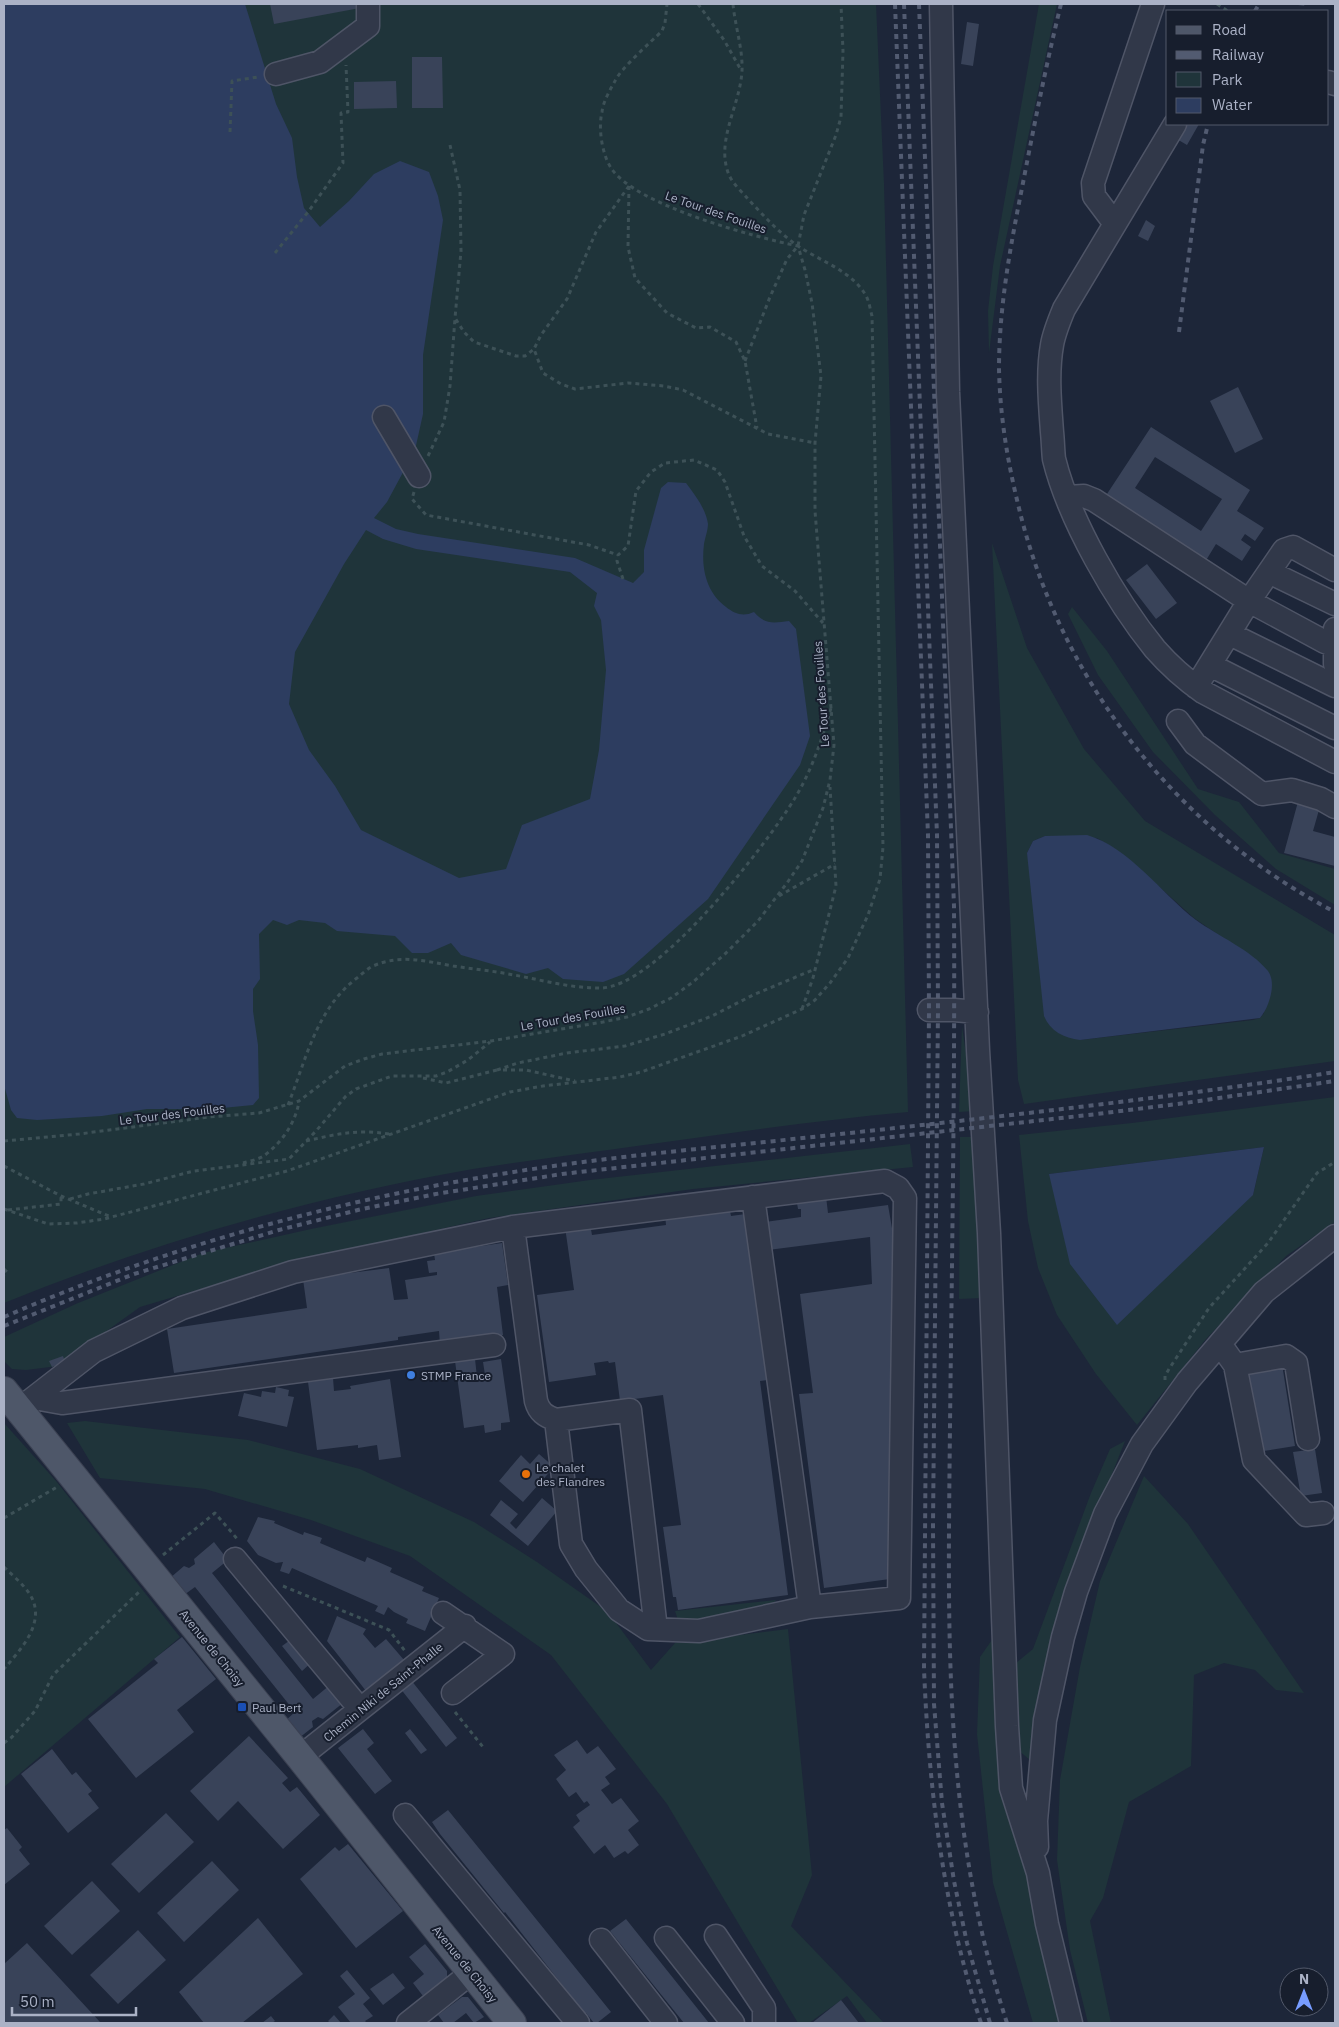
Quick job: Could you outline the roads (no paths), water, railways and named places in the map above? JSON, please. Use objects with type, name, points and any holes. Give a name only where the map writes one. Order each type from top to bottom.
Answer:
[{"type":"main road","name":"Avenue de Choisy","points":[[14,1400],[72,1478],[300,1757],[512,2023]]},
{"type":"street","points":[[276,74],[320,62],[345,44],[368,26],[368,4]]},
{"type":"street","points":[[941,4],[948,392],[989,1234],[1010,1788],[1038,1873]]},
{"type":"street","points":[[1115,224],[1094,196],[1094,184],[1153,4]]},
{"type":"street","points":[[1175,125],[1064,310],[1052,346],[1049,381],[1054,458],[1067,497],[1082,532],[1130,615],[1156,650],[1196,687],[1234,710],[1335,762]]},
{"type":"street","points":[[384,417],[419,476]]},
{"type":"street","points":[[1067,497],[1084,496],[1094,500],[1250,600],[1335,646]]},
{"type":"street","points":[[1196,687],[1250,600],[1282,553],[1293,547],[1335,570]]},
{"type":"street","points":[[1269,572],[1335,604]]},
{"type":"street","points":[[1335,629],[1335,664]]},
{"type":"street","points":[[1230,634],[1335,686]]},
{"type":"street","points":[[1210,664],[1335,728]]},
{"type":"street","points":[[1178,721],[1195,744],[1262,794],[1292,790],[1321,799],[1335,807]]},
{"type":"street","points":[[929,1010],[977,1012]]},
{"type":"street","points":[[14,1400],[94,1351],[182,1308],[293,1272],[513,1227],[753,1196],[885,1181],[898,1188],[905,1198],[899,1598],[810,1607],[699,1631],[648,1628],[619,1610],[586,1569],[571,1544],[556,1420]]},
{"type":"street","points":[[753,1196],[810,1607]]},
{"type":"street","points":[[513,1227],[536,1400],[539,1410],[546,1416],[556,1420],[630,1410],[656,1629]]},
{"type":"street","points":[[1071,2023],[1047,1924],[1038,1873],[1036,1821],[1045,1720],[1063,1637],[1076,1592],[1105,1514],[1142,1444],[1187,1382],[1264,1292],[1335,1236]]},
{"type":"street","points":[[1220,1344],[1236,1365],[1254,1460],[1306,1515],[1323,1513]]},
{"type":"street","points":[[14,1400],[62,1403],[494,1345]]},
{"type":"street","points":[[1236,1365],[1286,1356],[1296,1363],[1308,1439]]},
{"type":"street","points":[[240,1553],[360,1709]]},
{"type":"street","points":[[444,1612],[503,1654],[453,1701]]},
{"type":"street","name":"Chemin Niki de Saint-Phalle","points":[[300,1757],[465,1626]]},
{"type":"street","points":[[405,1815],[578,2023]]},
{"type":"street","points":[[716,1936],[764,2008],[766,2022]]},
{"type":"street","points":[[666,1938],[733,2023]]},
{"type":"street","points":[[601,1940],[666,2023]]},
{"type":"street","points":[[408,2023],[471,1973]]},
{"type":"water","points":[[4,4],[245,4],[276,104],[292,138],[297,177],[304,208],[320,227],[349,201],[374,174],[400,161],[429,172],[438,196],[443,220],[423,355],[423,414],[415,450],[387,502],[374,518],[396,529],[418,534],[575,558],[633,583],[644,572],[644,550],[661,488],[668,482],[686,483],[700,502],[707,518],[708,526],[703,553],[704,571],[709,587],[719,601],[736,613],[746,614],[754,612],[762,619],[770,622],[789,621],[796,629],[810,736],[800,765],[708,899],[624,974],[603,982],[563,979],[548,968],[526,974],[461,955],[451,943],[428,953],[412,953],[395,936],[337,931],[325,923],[299,920],[287,925],[273,920],[259,934],[260,979],[253,989],[253,1011],[258,1045],[259,1098],[253,1105],[212,1109],[147,1109],[102,1116],[37,1120],[17,1118],[11,1110],[4,1085]],"holes":[[[366,530],[383,539],[416,549],[570,572],[597,593],[594,606],[601,620],[606,670],[599,750],[590,799],[522,825],[506,869],[459,878],[361,830],[335,786],[309,750],[289,704],[295,652],[344,564]]]},
{"type":"water","points":[[1087,835],[1102,841],[1131,860],[1196,920],[1261,963],[1271,976],[1272,989],[1269,1002],[1260,1018],[1080,1040],[1068,1038],[1050,1026],[1044,1016],[1027,853],[1033,841],[1045,836]]},
{"type":"water","points":[[1264,1147],[1253,1195],[1117,1325],[1070,1264],[1049,1174]]},
{"type":"railway","points":[[895,4],[928,835],[929,1010],[924,1669],[934,1804],[940,1848],[957,1936],[981,2023]]},
{"type":"railway","points":[[904,4],[937,835],[938,1009],[933,1525],[934,1704],[942,1803],[954,1881],[967,1943],[990,2023]]},
{"type":"railway","points":[[919,4],[954,906],[954,1101],[949,1502],[950,1652],[953,1727],[970,1875],[986,1949],[1007,2023]]},
{"type":"railway","points":[[1061,4],[1040,96],[1013,233],[1003,301],[999,346],[1001,403],[1007,454],[1018,504],[1037,568],[1062,630],[1094,688],[1132,743],[1175,793],[1224,838],[1277,878],[1335,912]]},
{"type":"railway","points":[[1256,10],[1259,4]]},
{"type":"railway","points":[[1179,332],[1203,145],[1208,125]]},
{"type":"railway","points":[[4,1317],[125,1269],[248,1230],[311,1213],[437,1185],[501,1174],[657,1153],[1075,1108],[1335,1072]]},
{"type":"railway","points":[[4,1326],[134,1274],[279,1230],[362,1209],[436,1194],[562,1174],[1097,1114],[1335,1081]]},
{"type":"place","name":"STMP France","points":[[411,1375]]},
{"type":"place","name":"Le chalet des Flandres","points":[[526,1474]]},
{"type":"place","name":"Paul Bert","points":[[242,1707]]}]
